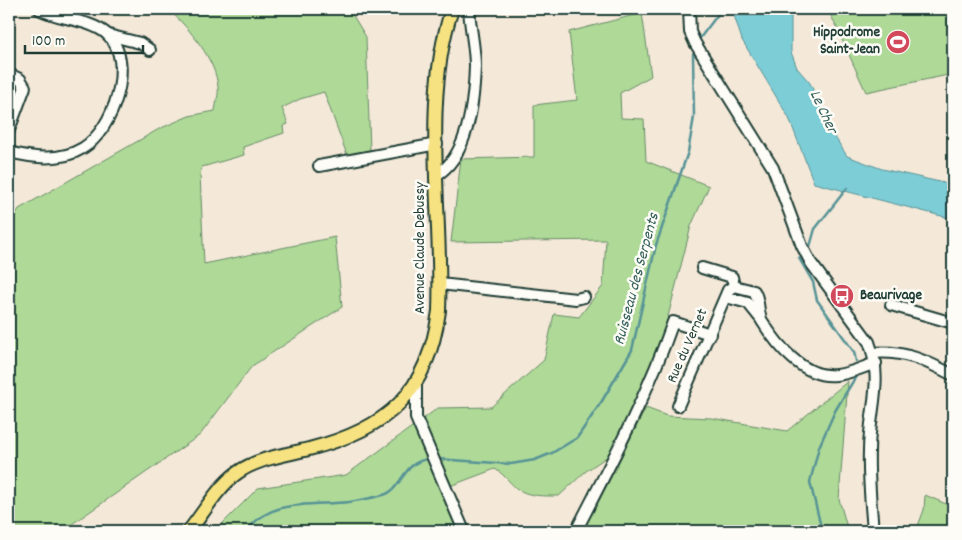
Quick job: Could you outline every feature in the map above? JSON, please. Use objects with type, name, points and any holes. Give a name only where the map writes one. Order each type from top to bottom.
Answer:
[{"type":"main road","name":"Avenue Claude Debussy","points":[[189,531],[226,483],[237,473],[261,461],[334,442],[355,434],[394,408],[416,384],[426,365],[435,340],[440,284],[437,107],[441,63],[452,9]]},
{"type":"street","points":[[39,9],[91,26],[108,35],[140,43],[150,50]]},
{"type":"street","points":[[438,174],[448,167],[460,150],[465,136],[475,65],[469,9],[478,9]]},
{"type":"street","points":[[689,9],[690,32],[695,43],[773,168],[802,246],[811,263],[869,342],[875,358],[877,373],[869,452],[873,531]]},
{"type":"street","points":[[9,152],[48,158],[69,154],[82,149],[102,130],[117,96],[121,78],[117,53],[108,35]]},
{"type":"street","points":[[9,74],[20,79],[25,87],[9,130]]},
{"type":"street","points":[[319,166],[437,144]]},
{"type":"street","name":"Rue du Vernet","points":[[702,268],[732,277],[734,286]]},
{"type":"street","points":[[440,284],[576,299],[584,297]]},
{"type":"street","name":"Rue du Vernet","points":[[734,286],[754,292],[761,319]]},
{"type":"street","name":"Rue du Vernet","points":[[678,406],[728,290],[734,286]]},
{"type":"street","name":"Rue du Vernet","points":[[726,298],[748,303],[798,363],[820,374],[837,375],[875,358],[901,353],[916,356],[953,375]]},
{"type":"street","points":[[891,305],[953,323]]},
{"type":"street","points":[[576,531],[616,453],[661,355],[673,322],[710,334]]},
{"type":"street","points":[[416,384],[416,418],[464,531]]},
{"type":"green space","points":[[171,9],[349,9],[366,37],[370,150],[347,155],[324,92],[300,99],[282,108],[288,124],[283,126],[284,133],[243,147],[244,155],[202,167],[200,174],[204,264],[335,237],[342,307],[252,366],[200,435],[62,531],[9,531],[9,224],[19,209],[159,129],[189,116],[215,111],[218,90],[212,66],[193,35],[170,11]]},
{"type":"green space","name":"Hippodrome Saint-Jean","points":[[828,9],[953,9],[953,74],[866,92]]},
{"type":"green space","points":[[642,13],[651,76],[620,93],[621,118],[644,119],[646,161],[709,186],[691,226],[661,344],[611,454],[586,471],[559,496],[537,495],[521,491],[495,469],[442,489],[459,531],[215,531],[258,488],[346,475],[438,408],[491,407],[544,360],[554,314],[579,317],[603,286],[606,240],[451,242],[461,159],[534,157],[534,105],[577,100],[569,32]]},
{"type":"green space","points":[[848,381],[839,499],[848,531],[581,531],[646,408],[667,416],[711,418],[787,431]]},
{"type":"green space","points":[[925,495],[953,507],[953,531],[916,531],[924,510]]},
{"type":"water","name":"Le Cher","points":[[732,9],[791,9],[791,52],[797,68],[810,83],[833,134],[847,156],[882,169],[953,185],[953,219],[814,183],[789,118],[742,40]]},
{"type":"waterway","name":"Ruisseau des Serpents","points":[[700,38],[722,9]]},
{"type":"waterway","name":"Ruisseau des Serpents","points":[[437,459],[511,464],[535,460],[552,453],[577,438],[602,401],[632,350],[656,245],[688,152],[694,117],[693,54]]},
{"type":"waterway","points":[[809,250],[815,229],[847,188]]},
{"type":"waterway","points":[[799,258],[813,282],[817,300],[854,352],[856,361]]},
{"type":"waterway","points":[[822,531],[810,482],[819,447],[835,411],[858,373]]},
{"type":"waterway","name":"Ruisseau des Serpents","points":[[247,531],[257,520],[280,508],[307,504],[349,502],[383,495],[394,488],[413,465],[429,459]]},
{"type":"place","name":"Hippodrome Saint-Jean","points":[[898,42]]},
{"type":"place","name":"Beaurivage","points":[[842,296]]}]
